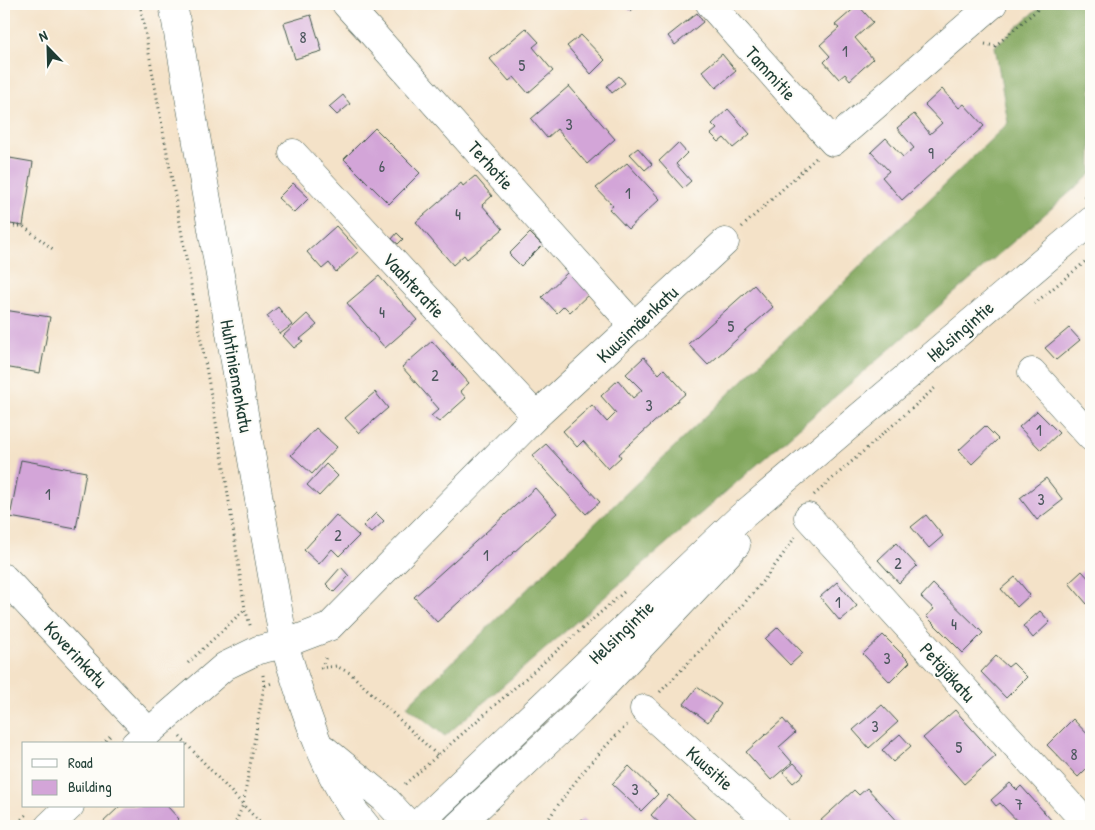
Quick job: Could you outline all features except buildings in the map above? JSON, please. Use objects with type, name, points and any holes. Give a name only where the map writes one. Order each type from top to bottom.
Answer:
[{"type":"street","name":"Huhtiniemenkatu","points":[[173,4],[284,644],[304,712],[338,786],[366,826]]},
{"type":"street","name":"Terhotie","points":[[346,4],[635,327]]},
{"type":"street","name":"Tammitie","points":[[710,4],[833,142]]},
{"type":"street","points":[[833,142],[994,4]]},
{"type":"street","name":"Vaahteratie","points":[[293,154],[536,416]]},
{"type":"street","name":"Helsingintie","points":[[416,826],[741,517],[831,443],[1091,221]]},
{"type":"street","name":"Kuusimäenkatu","points":[[149,731],[225,666],[258,650],[284,644],[329,626],[536,416],[635,327],[725,242]]},
{"type":"street","points":[[1032,372],[1091,437]]},
{"type":"street","name":"Helsingintie","points":[[458,826],[580,711],[664,624],[831,443]]},
{"type":"street","name":"Petäjäkatu","points":[[808,517],[1089,826]]},
{"type":"street","name":"Koverinkatu","points":[[4,578],[149,731]]},
{"type":"street","name":"Kuusitie","points":[[644,709],[775,826]]},
{"type":"street","points":[[486,826],[498,806],[580,711]]},
{"type":"street","name":"Huhtiniemenkatu","points":[[320,744],[331,756],[386,800],[410,826]]},
{"type":"street","points":[[49,826],[68,808]]},
{"type":"path","points":[[140,4],[223,461],[246,609]]},
{"type":"path","points":[[725,242],[833,142]]},
{"type":"path","points":[[4,226],[23,226],[54,250]]},
{"type":"path","points":[[149,731],[162,742]]},
{"type":"path","points":[[185,761],[263,826]]},
{"type":"path","points":[[544,826],[564,795]]},
{"type":"green space","points":[[1044,4],[1091,4],[1091,174],[445,736],[407,706],[1008,123],[995,46]]}]
